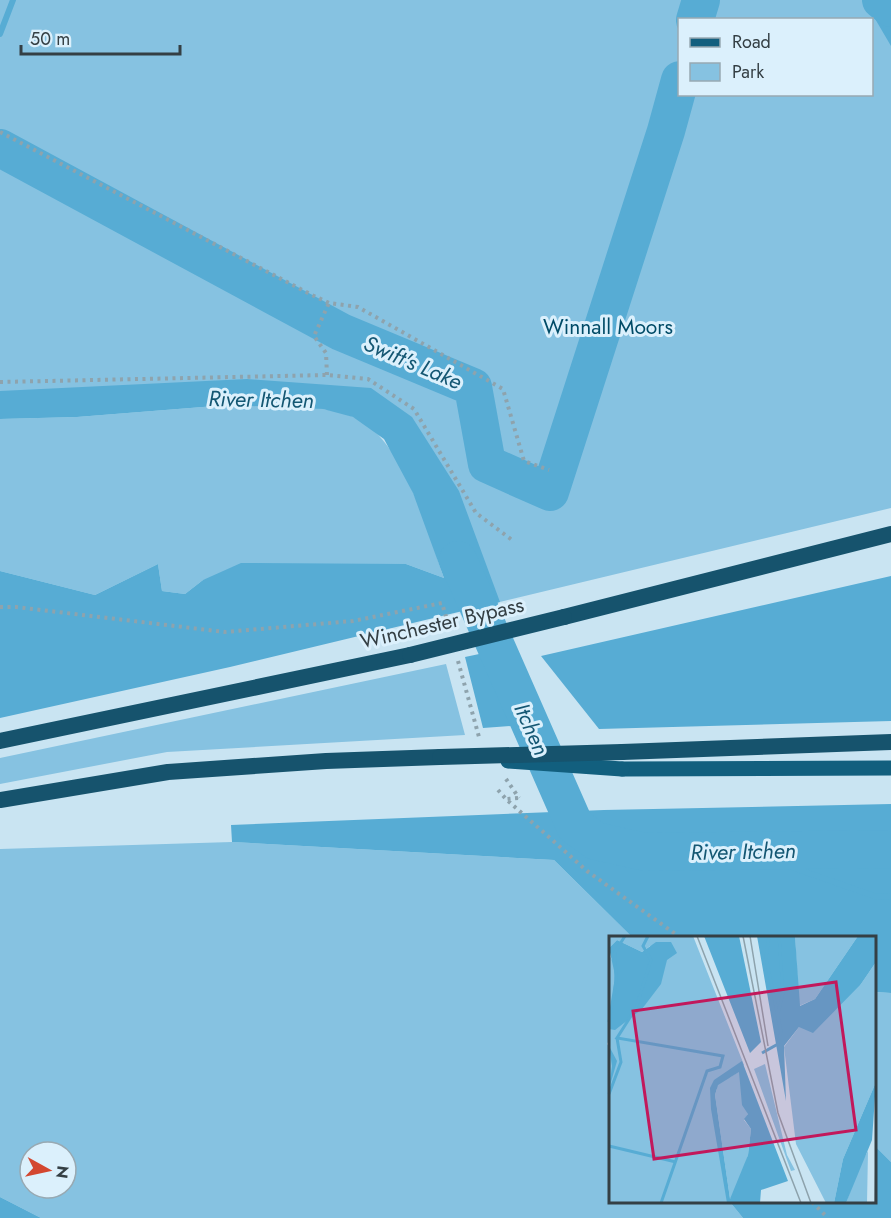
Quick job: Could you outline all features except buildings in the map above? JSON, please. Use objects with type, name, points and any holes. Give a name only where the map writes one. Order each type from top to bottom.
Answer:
[{"type":"highway","name":"Winchester Bypass","points":[[0,741],[410,656],[891,534]]},
{"type":"highway","points":[[0,800],[168,772],[303,762],[891,742]]},
{"type":"main road","points":[[440,757],[622,769],[891,768]]},
{"type":"path","points":[[0,132],[329,303],[358,307],[503,389],[524,461],[549,470]]},
{"type":"path","points":[[327,375],[326,353],[314,336],[329,303]]},
{"type":"path","points":[[0,382],[327,375],[368,380],[414,409],[476,513],[512,540]]},
{"type":"path","points":[[0,608],[16,607],[225,632],[353,621],[442,603],[451,636]]},
{"type":"path","points":[[457,658],[478,735],[484,744]]},
{"type":"path","points":[[501,771],[519,798],[506,799]]},
{"type":"path","points":[[498,790],[587,871],[678,936]]},
{"type":"path","points":[[813,1203],[828,1218]]},
{"type":"green space","name":"Winnall Moors","points":[[0,0],[891,0],[891,508],[479,607],[388,431],[319,398],[0,405]]},
{"type":"green space","points":[[228,405],[321,409],[351,416],[369,426],[399,463],[411,486],[444,578],[406,564],[203,580],[185,594],[162,591],[158,564],[95,595],[0,571],[0,419],[77,417]]},
{"type":"green space","points":[[446,664],[465,735],[167,752],[0,784],[0,758]]},
{"type":"green space","points":[[232,842],[554,860],[631,936],[609,936],[609,1040],[607,1044],[609,1047],[609,1203],[731,1203],[743,1218],[41,1218],[0,1197],[0,849]]},
{"type":"green space","points":[[876,992],[891,993],[891,1162],[876,1147]]},
{"type":"shaded area","points":[[864,0],[891,0],[891,46]]},
{"type":"shaded area","points":[[247,379],[371,388],[412,417],[459,491],[500,602],[230,667],[0,718],[0,571],[95,595],[158,564],[162,591],[185,594],[203,580],[241,563],[406,564],[444,578],[413,493],[384,439],[353,417],[323,409],[228,405],[77,417],[0,419],[0,391]]},
{"type":"shaded area","points":[[891,576],[891,721],[599,729],[541,656]]},
{"type":"shaded area","points":[[512,647],[537,724],[483,728],[465,657]]},
{"type":"shaded area","points":[[891,804],[891,993],[876,992],[876,936],[631,936],[554,860],[232,842],[231,825],[604,810]]},
{"type":"shaded area","points":[[876,1147],[891,1162],[891,1218],[743,1218],[731,1203],[876,1203]]},
{"type":"shaded area","points":[[0,1197],[41,1218],[0,1218]]},
{"type":"waterway","points":[[0,34],[13,0]]},
{"type":"waterway","name":"Swift's Lake","points":[[696,18],[701,0]]},
{"type":"waterway","name":"Swift's Lake","points":[[881,0],[891,8]]},
{"type":"waterway","name":"Swift's Lake","points":[[0,148],[341,332],[473,387],[487,464],[550,492],[678,87]]},
{"type":"waterway","name":"Itchen","points":[[458,560],[575,826],[596,841],[645,852],[891,849]]},
{"type":"waterway","name":"River Itchen","points":[[749,852],[874,896],[891,897]]}]
